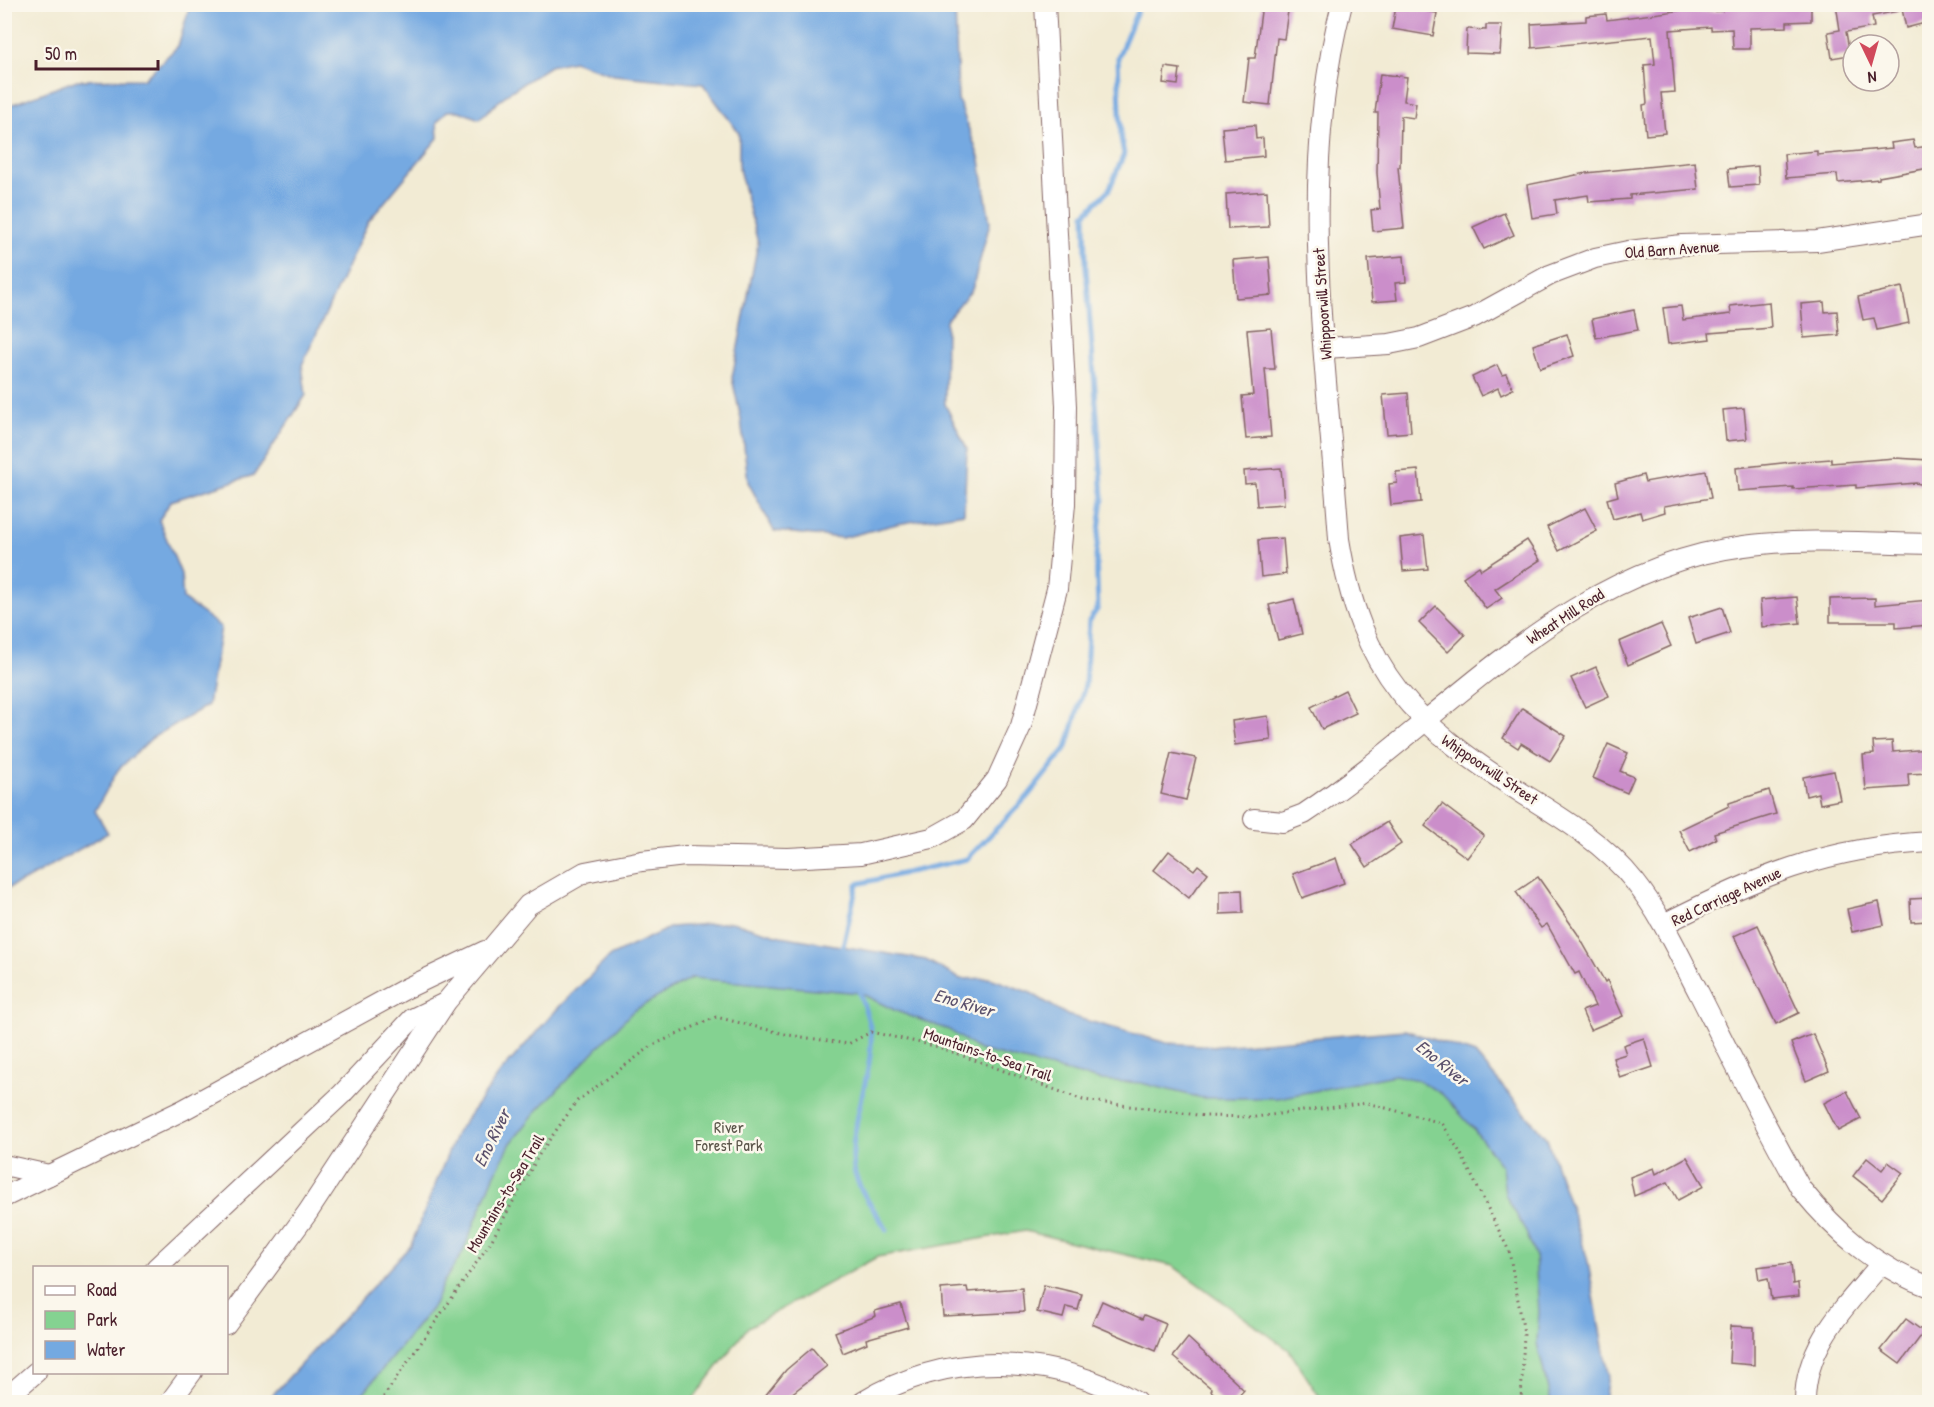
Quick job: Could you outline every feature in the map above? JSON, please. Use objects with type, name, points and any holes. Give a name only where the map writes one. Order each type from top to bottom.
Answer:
[{"type":"street","points":[[228,1321],[308,1212],[446,1002],[528,905],[585,872],[685,856],[788,858],[861,854],[932,838],[964,820],[997,779],[1022,726],[1055,599],[1065,504],[1066,406],[1045,4]]},
{"type":"street","name":"Whippoorwill Street","points":[[1342,4],[1331,53],[1319,141],[1317,232],[1338,538],[1349,587],[1363,630],[1386,673],[1425,723],[1473,761],[1584,834],[1615,859],[1634,880],[1664,924],[1801,1189],[1830,1223],[1855,1246],[1903,1277],[1929,1287]]},
{"type":"street","name":"Old Barn Avenue","points":[[1325,348],[1389,344],[1419,338],[1474,317],[1550,274],[1595,258],[1628,251],[1682,245],[1796,243],[1855,237],[1929,224]]},
{"type":"street","name":"Wheat Mill Road","points":[[1254,819],[1283,822],[1304,814],[1425,723],[1542,627],[1584,601],[1649,569],[1743,546],[1810,543],[1929,544]]},
{"type":"street","name":"Red Carriage Avenue","points":[[1664,924],[1749,882],[1796,864],[1862,849],[1929,842]]},
{"type":"street","points":[[4,1197],[183,1110],[405,989],[493,947]]},
{"type":"street","points":[[158,1266],[342,1094],[412,1019],[446,1002]]},
{"type":"street","points":[[4,1166],[49,1175]]},
{"type":"street","points":[[1805,1402],[1807,1378],[1817,1346],[1835,1319],[1881,1264]]},
{"type":"street","points":[[863,1402],[906,1380],[940,1370],[996,1363],[1022,1364],[1067,1372],[1109,1388],[1136,1402]]},
{"type":"street","points":[[4,1400],[34,1374]]},
{"type":"street","points":[[170,1402],[191,1374]]},
{"type":"path","name":"Mountains-to-Sea Trail","points":[[380,1402],[490,1243],[540,1153],[576,1101],[653,1045],[716,1017],[789,1035],[848,1044],[871,1032],[939,1047],[1083,1100],[1125,1107],[1205,1116],[1255,1117],[1367,1102],[1442,1123],[1461,1154],[1509,1251],[1524,1333],[1521,1402]]},
{"type":"green space","name":"River Forest Park","points":[[738,956],[1233,1096],[1454,1061],[1575,1293],[1580,1402],[1323,1402],[1289,1350],[1173,1266],[1025,1231],[877,1257],[748,1327],[691,1402],[315,1402],[520,1086],[658,962]]},
{"type":"water","points":[[190,5],[955,5],[958,99],[980,160],[990,223],[972,290],[946,320],[945,404],[967,449],[964,513],[897,524],[842,538],[774,531],[748,482],[741,419],[732,378],[758,243],[739,169],[739,133],[703,84],[614,75],[573,61],[550,66],[508,93],[479,119],[459,111],[447,111],[437,122],[438,138],[368,222],[302,365],[306,395],[254,475],[171,501],[159,520],[181,574],[183,599],[221,627],[208,705],[152,738],[118,770],[95,811],[108,833],[24,881],[5,889],[5,107],[77,80],[144,79],[178,46]]},
{"type":"water","name":"Eno River","points":[[732,922],[780,936],[926,960],[960,979],[990,978],[1031,993],[1067,1015],[1167,1043],[1218,1046],[1405,1030],[1475,1054],[1547,1139],[1587,1257],[1608,1375],[1604,1402],[1551,1402],[1537,1343],[1539,1312],[1535,1255],[1525,1230],[1505,1194],[1502,1167],[1473,1128],[1442,1094],[1418,1080],[1395,1075],[1278,1098],[1202,1098],[1141,1083],[1100,1080],[979,1050],[949,1030],[896,1011],[860,993],[692,978],[633,1011],[535,1113],[511,1143],[494,1176],[462,1254],[443,1283],[434,1305],[365,1391],[353,1402],[266,1402],[411,1245],[456,1133],[500,1073],[558,1008],[610,956],[671,927]]},
{"type":"building","points":[[1262,4],[1289,4],[1284,39],[1277,38],[1270,105],[1244,102],[1249,58],[1255,58]]},
{"type":"building","points":[[1811,4],[1811,21],[1787,22],[1787,27],[1750,28],[1750,49],[1733,49],[1732,29],[1711,30],[1711,27],[1670,30],[1675,92],[1661,93],[1665,133],[1646,135],[1643,105],[1647,104],[1644,65],[1655,64],[1652,36],[1532,48],[1531,24],[1586,21],[1586,16],[1606,14],[1607,20],[1691,9],[1691,12],[1722,11],[1722,8],[1728,6]]},
{"type":"building","points":[[1836,4],[1899,4],[1899,11],[1872,16],[1874,27],[1841,33],[1841,56],[1832,58],[1828,32],[1840,30]]},
{"type":"building","points":[[1901,4],[1929,4],[1929,22],[1906,28]]},
{"type":"building","points":[[1396,6],[1437,13],[1433,36],[1392,29]]},
{"type":"building","points":[[1486,25],[1502,25],[1500,54],[1466,53],[1467,29],[1486,30]]},
{"type":"building","points":[[1165,67],[1180,69],[1178,85],[1163,83]]},
{"type":"building","points":[[1380,74],[1407,77],[1404,101],[1416,103],[1414,118],[1401,116],[1400,167],[1398,167],[1404,228],[1373,231],[1371,210],[1380,209],[1377,173],[1378,113],[1375,113]]},
{"type":"building","points":[[1255,125],[1256,139],[1263,138],[1264,156],[1225,160],[1222,128]]},
{"type":"building","points":[[1913,140],[1915,148],[1929,146],[1929,168],[1879,177],[1879,179],[1838,183],[1837,174],[1786,178],[1784,154],[1817,151],[1817,155],[1892,148],[1891,143]]},
{"type":"building","points":[[1695,162],[1698,189],[1630,195],[1630,199],[1589,202],[1588,195],[1555,200],[1557,214],[1532,218],[1527,185],[1586,173]]},
{"type":"building","points":[[1758,166],[1759,185],[1730,187],[1728,169]]},
{"type":"building","points":[[1267,191],[1269,227],[1228,229],[1226,194]]},
{"type":"building","points":[[1504,213],[1514,235],[1484,249],[1473,227]]},
{"type":"building","points":[[1404,256],[1406,282],[1395,283],[1397,300],[1372,302],[1368,259]]},
{"type":"building","points":[[1269,257],[1272,295],[1236,298],[1233,260]]},
{"type":"building","points":[[1902,287],[1909,323],[1877,330],[1874,318],[1863,320],[1858,297]]},
{"type":"building","points":[[1769,302],[1771,328],[1709,333],[1710,339],[1668,344],[1663,308],[1681,306],[1683,320],[1731,314],[1730,306]]},
{"type":"building","points":[[1824,302],[1825,312],[1837,311],[1839,335],[1804,338],[1801,304]]},
{"type":"building","points":[[1634,310],[1638,330],[1596,338],[1592,319]]},
{"type":"building","points":[[1271,328],[1275,369],[1265,369],[1271,437],[1246,439],[1242,396],[1253,395],[1247,330]]},
{"type":"building","points":[[1567,334],[1574,356],[1540,368],[1533,345]]},
{"type":"building","points":[[1497,365],[1502,375],[1506,374],[1513,389],[1501,395],[1498,388],[1481,396],[1472,377]]},
{"type":"building","points":[[1408,393],[1411,432],[1387,434],[1383,395]]},
{"type":"building","points":[[1744,408],[1747,439],[1726,441],[1723,410]]},
{"type":"building","points":[[1895,458],[1929,460],[1929,486],[1916,483],[1856,488],[1856,485],[1738,491],[1736,468],[1831,459],[1831,463]]},
{"type":"building","points":[[1281,468],[1284,504],[1257,506],[1255,483],[1245,484],[1244,471]]},
{"type":"building","points":[[1418,470],[1421,502],[1391,505],[1389,484],[1397,483],[1396,472]]},
{"type":"building","points":[[1706,471],[1711,498],[1664,506],[1665,512],[1642,519],[1640,512],[1613,519],[1607,499],[1618,496],[1615,483],[1643,475],[1645,482]]},
{"type":"building","points":[[1585,508],[1597,531],[1559,551],[1547,527]]},
{"type":"building","points":[[1424,535],[1428,569],[1403,571],[1400,538]]},
{"type":"building","points":[[1283,538],[1286,574],[1261,577],[1258,540]]},
{"type":"building","points":[[1527,540],[1540,560],[1495,589],[1502,598],[1486,609],[1463,577],[1479,566],[1481,570]]},
{"type":"building","points":[[1797,597],[1800,623],[1762,627],[1760,600]]},
{"type":"building","points":[[1875,598],[1875,605],[1929,600],[1929,625],[1896,628],[1896,622],[1830,622],[1830,599]]},
{"type":"building","points":[[1294,599],[1302,634],[1278,640],[1269,605]]},
{"type":"building","points":[[1436,606],[1465,635],[1448,652],[1419,623]]},
{"type":"building","points":[[1722,607],[1730,633],[1696,644],[1688,618]]},
{"type":"building","points":[[1661,624],[1671,646],[1628,665],[1619,642]]},
{"type":"building","points":[[1596,667],[1609,696],[1585,707],[1571,678]]},
{"type":"building","points":[[1345,690],[1356,713],[1322,729],[1311,707]]},
{"type":"building","points":[[1522,708],[1566,736],[1550,761],[1521,743],[1518,748],[1503,738]]},
{"type":"building","points":[[1268,716],[1271,740],[1235,745],[1232,721]]},
{"type":"building","points":[[1892,741],[1893,752],[1929,749],[1929,773],[1908,774],[1909,787],[1866,790],[1863,755],[1874,754],[1873,742]]},
{"type":"building","points":[[1608,744],[1628,753],[1620,771],[1634,777],[1627,793],[1593,778]]},
{"type":"building","points":[[1171,753],[1196,758],[1186,800],[1161,794]]},
{"type":"building","points":[[1834,771],[1840,800],[1820,804],[1818,793],[1806,796],[1803,777]]},
{"type":"building","points":[[1769,790],[1776,814],[1714,833],[1716,839],[1690,852],[1679,830],[1729,806],[1729,803]]},
{"type":"building","points":[[1442,804],[1484,836],[1467,858],[1425,826]]},
{"type":"building","points":[[1387,822],[1401,844],[1367,867],[1352,844]]},
{"type":"building","points":[[1169,851],[1194,870],[1198,865],[1208,873],[1189,898],[1154,870]]},
{"type":"building","points":[[1336,858],[1344,883],[1302,898],[1293,874]]},
{"type":"building","points":[[1538,877],[1577,933],[1605,982],[1607,980],[1623,1016],[1590,1030],[1582,1011],[1595,1006],[1579,972],[1575,974],[1547,924],[1541,928],[1516,892]]},
{"type":"building","points":[[1242,890],[1243,913],[1220,914],[1220,891]]},
{"type":"building","points":[[1929,898],[1929,921],[1911,922],[1910,899]]},
{"type":"building","points":[[1879,902],[1884,925],[1852,932],[1847,909]]},
{"type":"building","points":[[1758,925],[1799,1013],[1776,1024],[1734,936]]},
{"type":"building","points":[[1813,1034],[1829,1071],[1806,1081],[1791,1043]]},
{"type":"building","points":[[1644,1038],[1653,1067],[1620,1078],[1613,1058],[1626,1054],[1623,1045]]},
{"type":"building","points":[[1847,1091],[1861,1119],[1838,1131],[1824,1103]]},
{"type":"building","points":[[1687,1157],[1704,1186],[1678,1200],[1668,1182],[1634,1196],[1630,1177],[1654,1168],[1656,1174]]},
{"type":"building","points":[[1867,1158],[1882,1170],[1888,1162],[1903,1173],[1882,1199],[1853,1176]]},
{"type":"building","points":[[1791,1263],[1793,1284],[1798,1283],[1799,1296],[1771,1299],[1768,1278],[1759,1280],[1757,1267]]},
{"type":"building","points":[[1044,1285],[1082,1294],[1078,1310],[1066,1307],[1063,1318],[1037,1312]]},
{"type":"building","points":[[967,1287],[968,1292],[1022,1288],[1024,1312],[943,1316],[941,1289]]},
{"type":"building","points":[[1102,1301],[1142,1319],[1144,1315],[1166,1324],[1155,1351],[1092,1324]]},
{"type":"building","points":[[901,1304],[908,1327],[866,1339],[867,1343],[843,1353],[835,1332],[876,1316],[875,1311]]},
{"type":"building","points":[[1906,1319],[1924,1332],[1900,1364],[1881,1350]]},
{"type":"building","points":[[1731,1326],[1754,1327],[1754,1365],[1729,1363]]},
{"type":"building","points":[[1188,1338],[1244,1390],[1233,1402],[1223,1402],[1211,1391],[1212,1389],[1173,1357]]},
{"type":"building","points":[[812,1348],[827,1366],[781,1402],[760,1402],[786,1370]]},
{"type":"waterway","points":[[842,951],[857,884],[967,859],[1028,796],[1067,747],[1085,685],[1089,621],[1098,608],[1096,555],[1103,498],[1086,268],[1085,214],[1109,190],[1124,154],[1121,138],[1118,57],[1140,4]]},
{"type":"waterway","points":[[858,988],[870,1027],[871,1049],[856,1123],[853,1158],[855,1174],[861,1189],[887,1230]]}]
